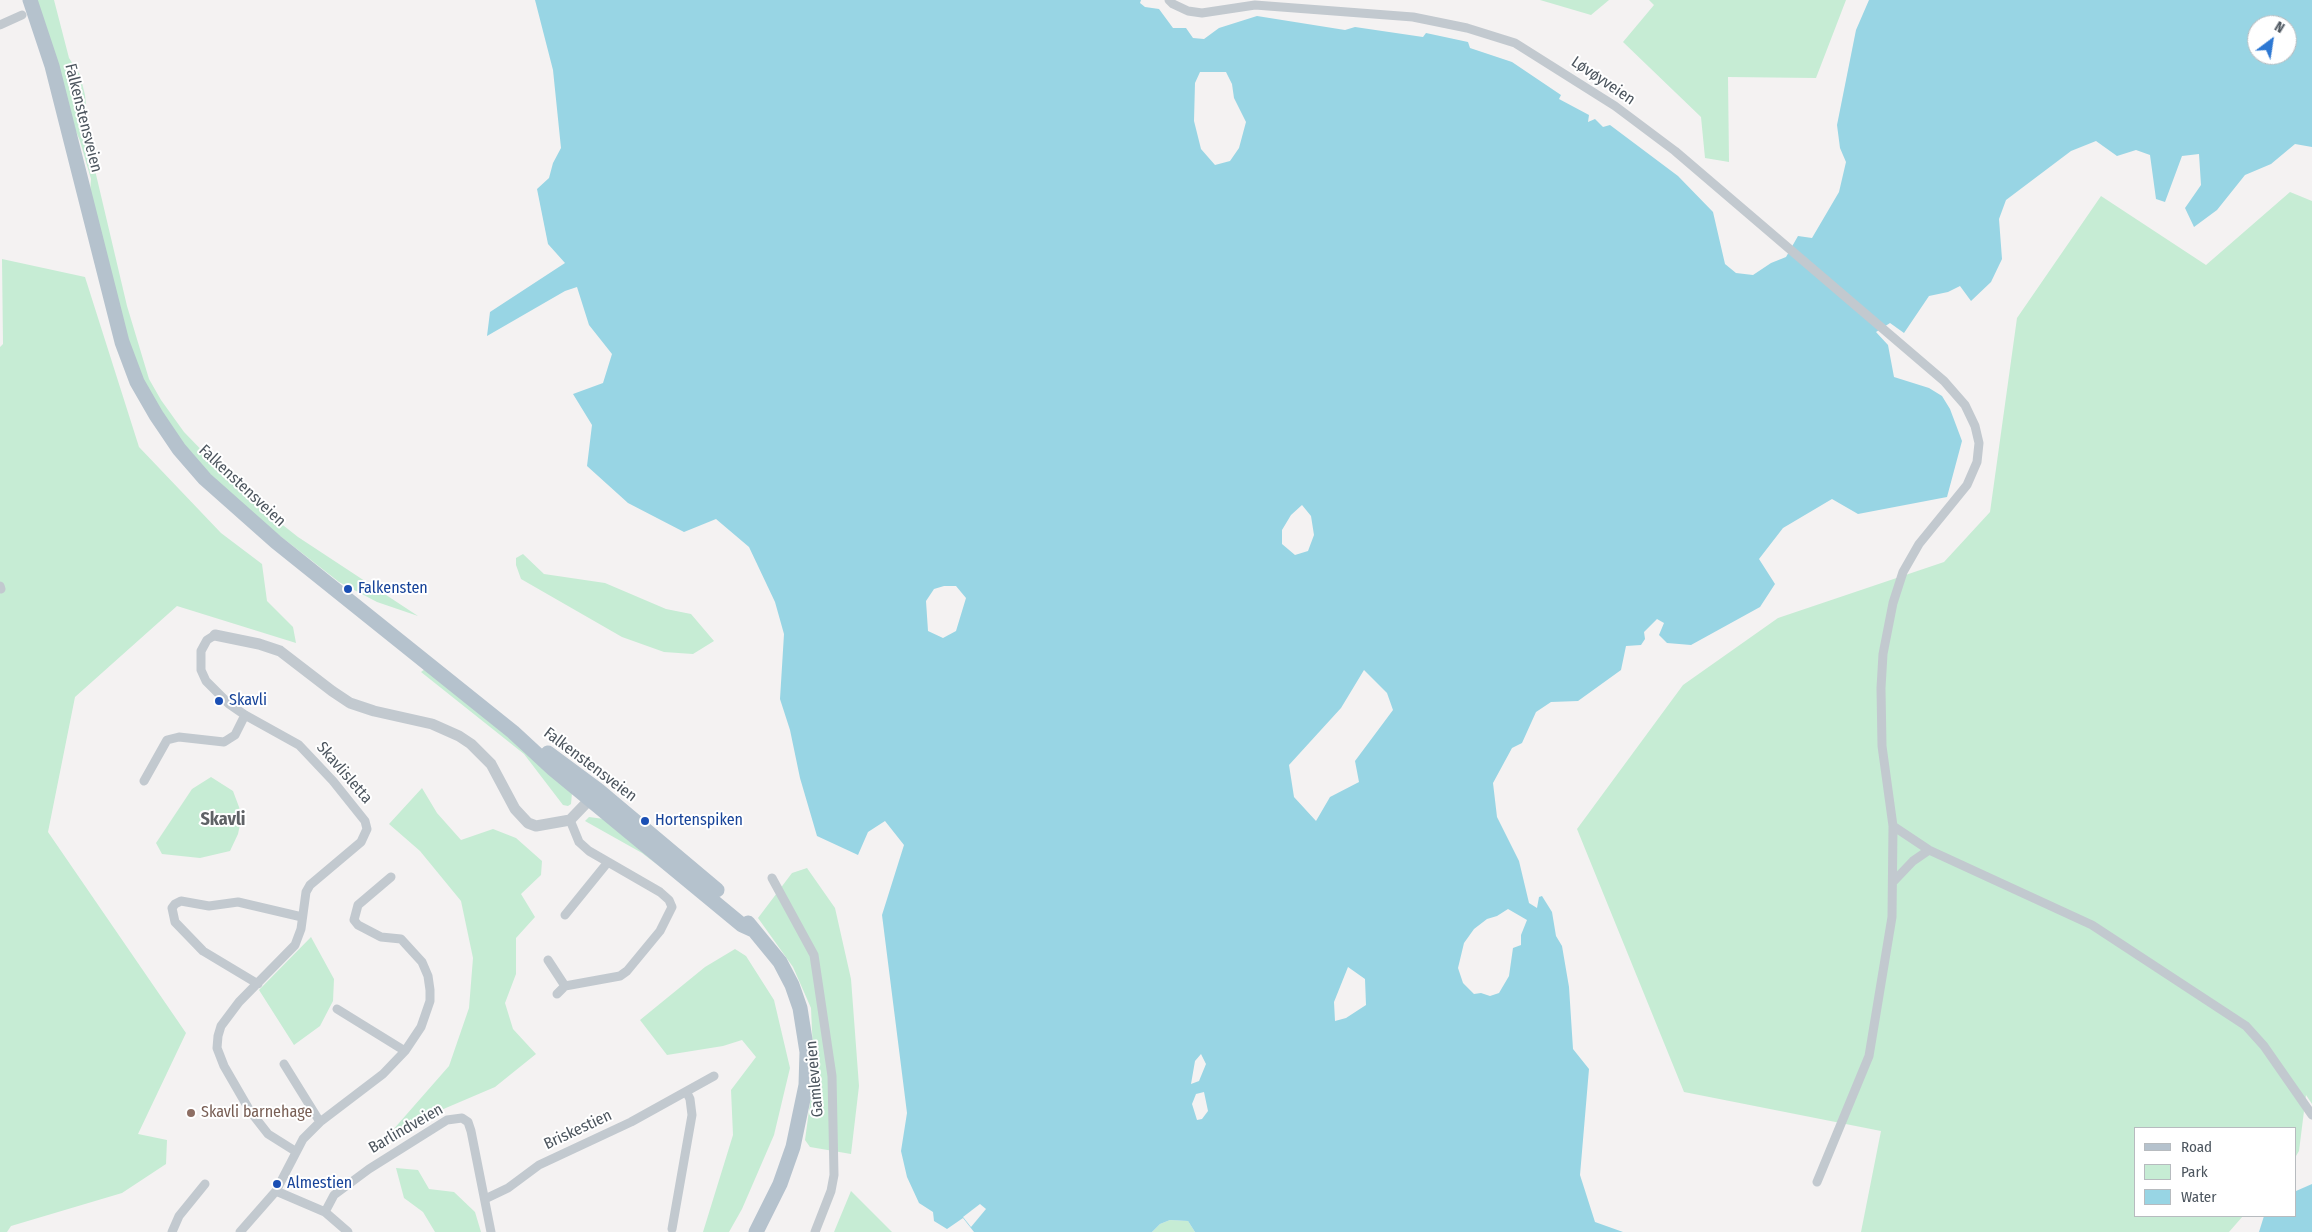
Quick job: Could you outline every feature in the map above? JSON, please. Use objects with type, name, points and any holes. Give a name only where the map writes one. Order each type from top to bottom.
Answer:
[{"type":"main road","name":"Falkenstensveien","points":[[30,0],[52,66],[122,342],[138,382],[156,415],[189,461],[233,506],[513,732],[549,754],[594,795],[702,877],[738,912],[780,962],[792,985],[800,1008],[807,1052],[806,1085],[794,1147],[780,1184],[756,1232]]},
{"type":"street","name":"Løvøyveien","points":[[1169,0],[1188,11],[1202,13],[1256,3],[1412,17],[1467,28],[1515,43],[1648,130],[1944,381],[1965,405],[1976,426],[1978,443],[1976,462],[1967,485],[1919,544],[1903,572],[1893,603],[1883,654],[1881,725],[1894,826],[1892,917],[1870,1056],[1817,1182]]},
{"type":"street","points":[[0,25],[22,15]]},
{"type":"street","points":[[215,635],[259,644],[280,652],[332,691],[356,705],[432,724],[452,732],[471,744],[490,764],[515,809],[528,823],[536,826],[547,826],[570,820],[594,795]]},
{"type":"street","name":"Skavlisletta","points":[[215,635],[203,645],[201,670],[206,681],[229,704],[244,715],[299,745],[333,781],[365,821],[368,829],[361,842],[310,885],[306,892],[301,929],[295,945],[239,1002],[221,1026],[217,1048],[224,1066],[259,1124],[268,1134],[295,1151]]},
{"type":"street","points":[[144,781],[167,740],[179,737],[224,742],[235,735],[244,715]]},
{"type":"street","points":[[557,994],[565,986],[620,976],[627,971],[660,931],[671,913],[672,907],[669,900],[660,892],[589,851],[580,842],[570,820]]},
{"type":"street","points":[[1894,826],[1929,850],[2092,925],[2246,1026],[2264,1046],[2312,1115]]},
{"type":"street","points":[[1893,882],[1913,861],[1929,850]]},
{"type":"street","points":[[565,915],[608,862]]},
{"type":"street","points":[[240,1232],[276,1192],[295,1151],[303,1139],[320,1122],[383,1074],[405,1051],[421,1027],[427,1013],[430,1001],[428,976],[422,962],[402,939],[381,937],[358,925],[354,920],[358,905],[391,877]]},
{"type":"street","name":"Gamleveien","points":[[772,878],[814,955],[832,1076],[834,1175],[831,1191],[815,1232]]},
{"type":"street","points":[[258,984],[203,951],[176,922],[172,914],[175,904],[181,901],[209,906],[238,902],[302,917]]},
{"type":"street","points":[[548,960],[565,986]]},
{"type":"street","points":[[337,1009],[405,1051]]},
{"type":"street","points":[[284,1064],[320,1122]]},
{"type":"street","name":"Briskestien","points":[[485,1199],[508,1188],[545,1162],[687,1093],[714,1076]]},
{"type":"street","points":[[672,1229],[692,1115],[690,1099],[687,1093]]},
{"type":"street","name":"Barlindveien","points":[[325,1212],[334,1195],[369,1169],[447,1120],[456,1117],[468,1122],[472,1131],[491,1232]]},
{"type":"street","points":[[172,1232],[179,1216],[205,1184]]},
{"type":"street","points":[[276,1192],[325,1212],[348,1232]]},
{"type":"green space","points":[[37,0],[54,0],[69,58],[80,75],[85,95],[90,149],[127,306],[149,379],[161,400],[184,432],[246,496],[298,537],[418,616],[377,602],[339,582],[220,489],[192,457],[150,396],[132,355],[90,193],[91,179],[80,141],[72,122]]},
{"type":"green space","points":[[1540,0],[1609,0],[1591,15]]},
{"type":"green space","points":[[1649,0],[1846,0],[1816,78],[1728,77],[1729,162],[1705,158],[1701,117],[1623,42],[1654,5]]},
{"type":"green space","points":[[2290,192],[2312,201],[2312,1104],[2306,1095],[2299,1151],[2297,1154],[2297,1127],[2134,1127],[2134,1217],[2242,1217],[2229,1232],[1861,1232],[1881,1131],[1684,1092],[1577,829],[1683,685],[1778,618],[1944,562],[1990,512],[2017,318],[2101,196],[2206,265]]},
{"type":"green space","points":[[2,259],[85,277],[139,447],[221,533],[262,564],[267,601],[293,627],[296,643],[177,606],[75,697],[48,832],[186,1033],[138,1134],[167,1140],[166,1164],[122,1193],[11,1226],[7,1232],[0,1232],[0,347],[3,344]]},
{"type":"green space","points":[[523,554],[544,574],[605,583],[666,609],[691,614],[714,641],[693,654],[664,652],[622,637],[521,579],[516,565],[516,558]]},
{"type":"green space","points":[[425,669],[562,780],[572,793],[571,804],[568,806],[563,805],[524,754],[421,672]]},
{"type":"green space","points":[[211,777],[233,791],[242,815],[238,834],[230,851],[200,858],[162,854],[156,843],[192,789]]},
{"type":"green space","points":[[422,788],[437,813],[461,840],[493,829],[516,838],[542,861],[541,875],[521,894],[535,917],[516,938],[516,974],[505,1003],[513,1029],[536,1054],[495,1087],[392,1131],[449,1066],[469,1008],[473,958],[461,901],[420,851],[389,824]]},
{"type":"green space","points":[[589,817],[604,819],[659,866],[642,853],[585,821]]},
{"type":"green space","points":[[807,868],[835,908],[851,979],[859,1086],[851,1154],[810,1147],[805,1140],[814,1074],[811,1008],[793,967],[758,918],[792,873]]},
{"type":"green space","points":[[311,937],[334,979],[333,1001],[320,1026],[294,1045],[259,990]]},
{"type":"green space","points":[[735,949],[746,956],[774,1000],[790,1068],[774,1135],[742,1209],[729,1232],[703,1232],[733,1135],[731,1090],[756,1057],[742,1040],[723,1046],[667,1055],[640,1020],[705,967]]},
{"type":"green space","points":[[396,1168],[418,1170],[429,1189],[454,1192],[475,1212],[481,1232],[435,1232],[423,1212],[404,1198]]},
{"type":"green space","points":[[851,1191],[892,1232],[834,1232]]},
{"type":"green space","points":[[1170,1220],[1188,1221],[1195,1232],[1152,1232],[1160,1224]]},
{"type":"water","points":[[535,0],[1141,0],[1140,3],[1145,7],[1159,9],[1173,28],[1186,28],[1193,38],[1204,39],[1219,28],[1257,16],[1345,30],[1355,27],[1423,37],[1426,33],[1468,42],[1470,48],[1512,62],[1561,95],[1559,99],[1589,115],[1588,122],[1595,119],[1603,127],[1610,125],[1678,176],[1713,212],[1725,264],[1736,273],[1753,275],[1771,263],[1786,257],[1798,236],[1812,238],[1839,192],[1846,162],[1840,148],[1837,125],[1856,30],[1869,0],[2312,0],[2312,147],[2295,144],[2271,164],[2245,175],[2217,210],[2194,227],[2185,208],[2201,185],[2199,154],[2182,156],[2165,202],[2156,199],[2150,155],[2136,150],[2117,156],[2096,141],[2071,151],[2006,200],[1999,219],[2002,259],[1991,282],[1971,301],[1960,286],[1948,292],[1929,296],[1904,333],[1890,323],[1876,332],[1888,345],[1894,377],[1929,388],[1942,396],[1950,409],[1962,441],[1947,497],[1858,514],[1832,499],[1783,528],[1759,559],[1775,584],[1760,607],[1691,645],[1667,643],[1659,635],[1664,623],[1657,619],[1644,632],[1645,639],[1641,645],[1626,646],[1621,670],[1578,701],[1551,702],[1536,712],[1522,743],[1512,748],[1493,783],[1497,817],[1519,861],[1529,903],[1537,908],[1539,897],[1542,896],[1552,912],[1556,936],[1562,946],[1569,987],[1573,1049],[1589,1069],[1580,1175],[1595,1222],[1623,1232],[1195,1232],[1188,1221],[1170,1220],[1160,1224],[1152,1232],[974,1232],[963,1218],[947,1229],[934,1221],[933,1212],[919,1203],[907,1177],[901,1151],[907,1113],[882,915],[904,845],[885,821],[868,832],[858,855],[817,836],[800,778],[790,730],[780,699],[784,634],[775,602],[749,547],[716,519],[684,532],[628,503],[587,466],[592,425],[573,394],[603,383],[612,354],[589,325],[577,287],[565,291],[487,336],[490,312],[565,263],[548,244],[537,189],[549,178],[553,163],[561,148],[553,70]],"holes":[[[1200,72],[1226,72],[1232,84],[1234,98],[1246,122],[1239,148],[1230,161],[1215,165],[1201,149],[1194,121],[1195,83]],[[1302,505],[1311,516],[1314,535],[1308,551],[1295,555],[1282,544],[1282,530],[1291,515]],[[944,586],[956,586],[966,598],[956,631],[943,638],[928,631],[926,601],[934,589]],[[1364,670],[1387,693],[1393,710],[1355,761],[1359,782],[1330,797],[1316,821],[1294,797],[1289,765],[1341,708]],[[1508,909],[1527,920],[1521,935],[1521,945],[1513,948],[1509,976],[1499,993],[1490,996],[1481,993],[1474,994],[1463,983],[1458,968],[1464,943],[1474,929],[1487,919],[1497,916]],[[1348,967],[1365,979],[1366,1005],[1346,1018],[1335,1021],[1334,1002]],[[1201,1054],[1206,1064],[1199,1081],[1191,1084],[1195,1061]],[[1204,1092],[1208,1111],[1202,1119],[1197,1120],[1192,1104],[1196,1094]]]},
{"type":"water","points":[[2312,1184],[2312,1232],[2259,1232],[2264,1217],[2297,1217],[2297,1191]]},
{"type":"pier","points":[[980,1204],[986,1209],[971,1227],[963,1217]]},
{"type":"place","name":"Falkensten","points":[[348,589]]},
{"type":"place","name":"Skavli","points":[[219,701]]},
{"type":"place","name":"Hortenspiken","points":[[645,821]]},
{"type":"place","name":"Skavli barnehage","points":[[191,1113]]},
{"type":"place","name":"Almestien","points":[[277,1184]]},
{"type":"district","name":"Skavli","points":[[223,820]]}]
